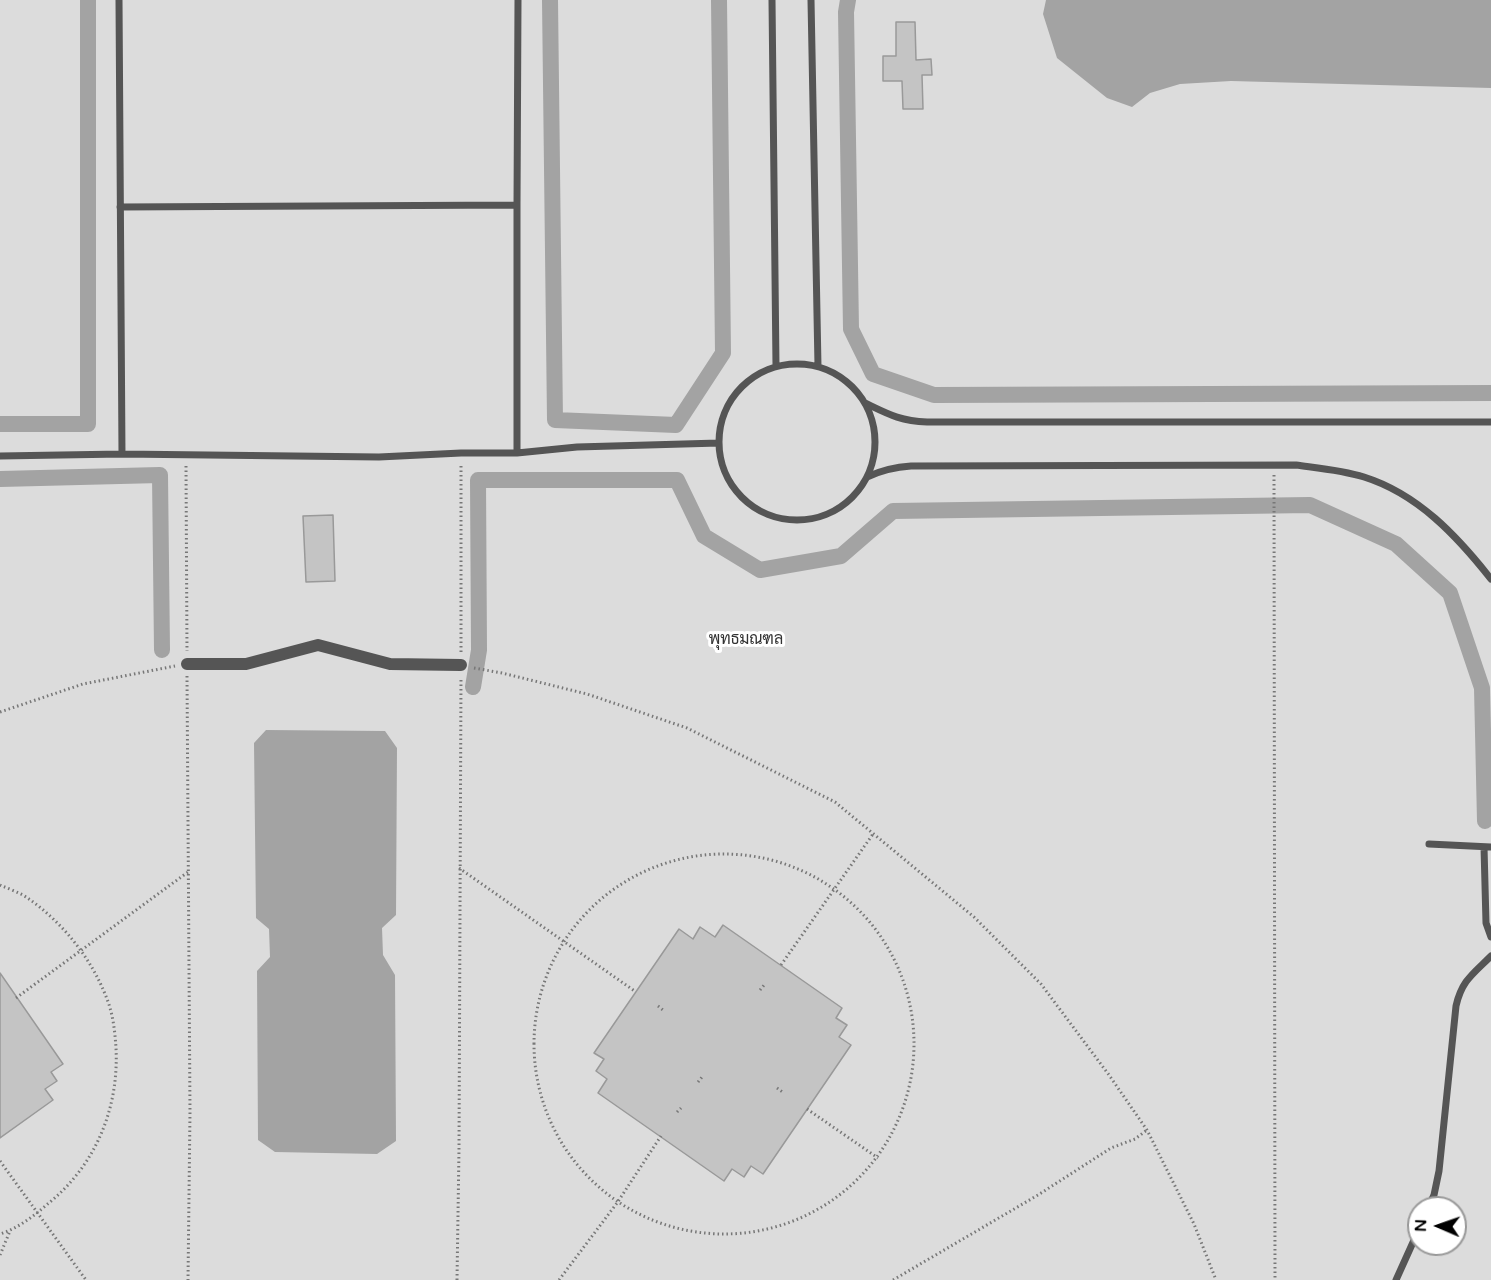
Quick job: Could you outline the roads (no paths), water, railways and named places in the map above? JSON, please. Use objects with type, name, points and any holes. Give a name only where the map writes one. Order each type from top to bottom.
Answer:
[{"type":"street","points":[[187,664],[246,664],[318,645],[390,664],[461,665]]},
{"type":"lane","points":[[119,0],[122,454]]},
{"type":"lane","points":[[517,453],[518,0]]},
{"type":"lane","points":[[772,0],[776,366]]},
{"type":"lane","points":[[811,0],[818,366]]},
{"type":"lane","points":[[120,207],[517,205]]},
{"type":"lane","points":[[797,363],[818,366],[837,374],[853,387],[865,403],[872,420],[875,439],[874,459],[867,477],[854,496],[836,510],[814,519],[791,520],[769,515],[749,504],[733,487],[722,466],[719,443],[720,426],[726,409],[746,382],[760,372],[776,366],[797,363]]},
{"type":"lane","points":[[865,403],[897,418],[927,422],[1491,422]]},
{"type":"lane","points":[[0,456],[122,454],[379,457],[517,453],[577,447],[719,443]]},
{"type":"lane","points":[[867,477],[878,471],[911,466],[1296,465],[1331,470],[1364,477],[1397,491],[1430,513],[1469,551],[1491,579]]},
{"type":"lane","points":[[1429,843],[1488,847],[1486,923],[1491,937]]},
{"type":"lane","points":[[1434,1196],[1439,1171],[1456,1005],[1460,991],[1468,979],[1491,956]]},
{"type":"lane","points":[[1396,1280],[1407,1255]]},
{"type":"waterway","points":[[0,424],[88,424],[88,0]]},
{"type":"waterway","points":[[550,0],[555,420],[676,425],[723,353],[719,0]]},
{"type":"waterway","points":[[848,0],[846,12],[851,329],[873,374],[934,395],[1491,393]]},
{"type":"waterway","points":[[0,479],[160,475],[162,650]]},
{"type":"waterway","points":[[473,687],[479,650],[478,480],[677,480],[704,536],[760,570],[841,556],[893,511],[1310,505],[1396,544],[1450,593],[1482,688],[1485,821]]},
{"type":"park label","name":"พุทธมณฑล","points":[[746,640]]}]
